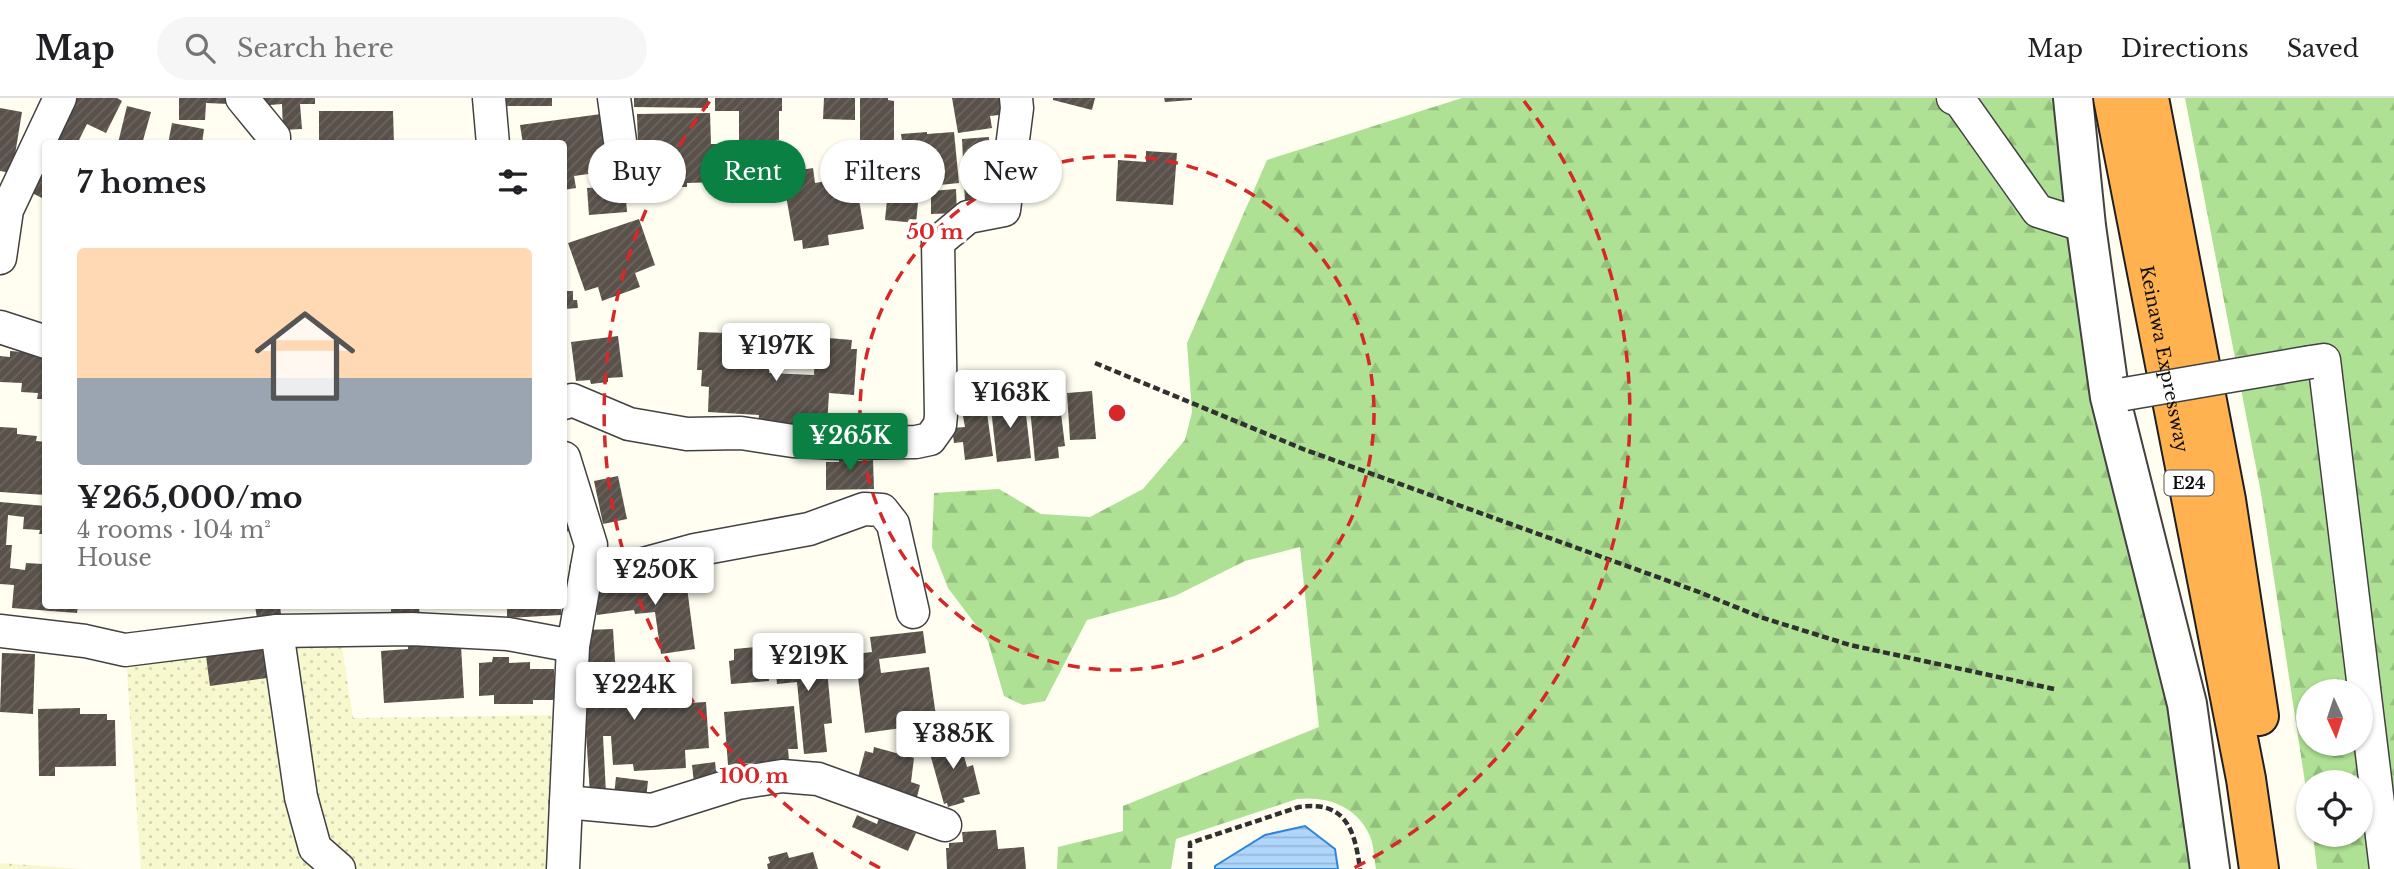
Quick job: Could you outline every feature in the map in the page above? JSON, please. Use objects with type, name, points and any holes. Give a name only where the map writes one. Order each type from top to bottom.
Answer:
[{"type":"highway","name":"Keinawa Expressway","points":[[2113,98],[2246,779],[2259,869]]},
{"type":"highway","name":"Keinawa Expressway","points":[[2149,98],[2226,500],[2281,869]]},
{"type":"street","points":[[0,258],[8,211],[60,98]]},
{"type":"street","points":[[242,98],[274,140]]},
{"type":"street","points":[[489,98],[493,140]]},
{"type":"street","points":[[614,98],[620,140]]},
{"type":"street","points":[[567,402],[572,400],[629,424],[687,434],[741,433],[793,441],[838,443],[916,442],[930,439],[940,425],[941,415],[938,242],[968,217],[1004,210],[1016,98]]},
{"type":"street","points":[[1954,98],[1960,101],[2038,211],[2087,226]]},
{"type":"street","points":[[2073,98],[2087,226],[2118,396],[2187,704],[2210,869]]},
{"type":"street","points":[[0,327],[42,341]]},
{"type":"street","points":[[2118,396],[2324,360],[2386,869]]},
{"type":"street","points":[[563,869],[573,646],[591,545],[567,468]]},
{"type":"street","points":[[587,568],[640,565],[695,550],[809,529],[864,509],[883,510],[893,524],[913,612]]},
{"type":"street","points":[[0,631],[85,641],[125,650],[277,631],[439,630],[508,634],[573,646]]},
{"type":"street","points":[[277,631],[301,797],[315,848],[339,869]]},
{"type":"street","points":[[566,802],[652,810],[738,783],[782,776],[818,779],[945,825]]},
{"type":"path","points":[[1094,363],[1303,449],[1699,592],[1760,617],[1850,645],[2054,689]]},
{"type":"path","points":[[1190,869],[1190,843],[1312,805],[1325,808],[1346,821],[1356,841],[1360,869]]},
{"type":"green space","points":[[1462,98],[2058,98],[2172,707],[2194,869],[1376,869],[1370,836],[1357,817],[1330,801],[1308,798],[1297,799],[1176,839],[1171,869],[1057,869],[1058,847],[1123,831],[1123,806],[1319,727],[1300,547],[1245,561],[1175,596],[1087,620],[1045,701],[1023,705],[1004,696],[988,641],[948,588],[932,547],[934,493],[999,489],[1041,514],[1090,517],[1143,489],[1185,440],[1192,412],[1187,343],[1267,160]]},
{"type":"green space","points":[[2185,98],[2394,98],[2394,869],[2317,869],[2314,847],[2373,847],[2373,770],[2303,770],[2301,756],[2373,756],[2373,679],[2296,679],[2296,723],[2261,493]]},
{"type":"green space","points":[[340,634],[353,718],[561,715],[556,869],[340,869],[324,855],[287,638]]},
{"type":"green space","points":[[275,641],[324,869],[141,869],[126,658]]},
{"type":"green space","points":[[0,863],[84,869],[0,869]]},
{"type":"water","points":[[1305,826],[1335,849],[1338,869],[1215,869],[1215,866],[1265,835]]},
{"type":"building","points":[[77,98],[117,98],[122,101],[106,133],[87,124],[79,140],[56,140]]},
{"type":"building","points":[[179,98],[229,98],[229,104],[206,103],[205,120],[179,120]]},
{"type":"building","points":[[258,98],[315,98],[315,104],[300,104],[302,129],[283,130],[282,104],[258,106]]},
{"type":"building","points":[[504,98],[552,98],[552,106],[504,106]]},
{"type":"building","points":[[634,98],[708,98],[708,108],[634,107]]},
{"type":"building","points":[[715,98],[782,98],[779,140],[739,140],[739,111],[715,111]]},
{"type":"building","points":[[824,98],[855,98],[855,120],[823,119]]},
{"type":"building","points":[[860,98],[888,98],[894,101],[894,140],[860,140]]},
{"type":"building","points":[[952,98],[1006,98],[1008,114],[990,116],[992,128],[958,133]]},
{"type":"building","points":[[1053,98],[1095,98],[1092,110]]},
{"type":"building","points":[[1164,98],[1192,98],[1192,100],[1165,102]]},
{"type":"building","points":[[127,106],[151,112],[143,140],[119,140]]},
{"type":"building","points":[[0,108],[22,112],[12,173],[0,171]]},
{"type":"building","points":[[319,111],[393,111],[394,140],[319,140]]},
{"type":"building","points":[[710,113],[711,140],[700,140],[700,183],[687,183],[686,187],[686,140],[638,140],[637,114]]},
{"type":"building","points":[[601,114],[605,140],[588,140],[588,174],[574,176],[576,188],[567,190],[567,140],[522,140],[520,125]]},
{"type":"building","points":[[172,123],[204,129],[203,140],[169,140]]},
{"type":"building","points":[[954,132],[959,183],[945,184],[945,140],[902,140],[901,134]]},
{"type":"building","points":[[989,137],[989,140],[962,140]]},
{"type":"building","points":[[1146,151],[1177,153],[1173,205],[1116,201],[1118,160],[1146,162]]},
{"type":"building","points":[[42,168],[42,198],[30,192]]},
{"type":"building","points":[[813,168],[815,183],[820,182],[820,203],[860,203],[864,229],[828,235],[829,245],[803,249],[802,240],[794,241],[787,203],[806,203],[806,169]]},
{"type":"building","points":[[956,189],[957,213],[931,214],[931,203],[945,203],[945,190]]},
{"type":"building","points":[[588,203],[626,203],[627,212],[589,215]]},
{"type":"building","points":[[887,203],[918,203],[916,223],[885,220]]},
{"type":"building","points":[[639,219],[655,265],[635,273],[640,287],[602,301],[598,287],[585,291],[568,243]]},
{"type":"building","points":[[567,291],[573,291],[573,300],[577,300],[578,308],[567,309]]},
{"type":"building","points":[[699,332],[726,333],[725,341],[731,342],[730,359],[770,361],[769,373],[814,375],[816,337],[852,340],[851,349],[857,349],[854,395],[829,393],[827,426],[758,424],[759,415],[708,412],[709,387],[701,386],[702,370],[697,370]]},
{"type":"building","points":[[618,336],[623,377],[608,378],[608,382],[591,384],[590,380],[576,381],[571,342]]},
{"type":"building","points":[[10,351],[35,353],[35,357],[42,358],[42,399],[37,399],[38,393],[21,392],[22,383],[0,382],[0,356],[10,357]]},
{"type":"building","points":[[1092,391],[1096,439],[1070,440],[1067,393]]},
{"type":"building","points":[[1017,396],[1019,407],[1025,406],[1031,458],[997,462],[990,400]]},
{"type":"building","points":[[1060,405],[1065,446],[1058,447],[1059,458],[1035,461],[1030,408]]},
{"type":"building","points":[[987,413],[993,456],[965,460],[963,442],[954,443],[952,428],[965,427],[963,416]]},
{"type":"building","points":[[0,427],[17,428],[17,434],[37,436],[36,441],[42,442],[42,495],[0,492]]},
{"type":"building","points":[[857,452],[858,461],[873,460],[874,489],[826,490],[826,462],[839,462],[839,453]]},
{"type":"building","points":[[618,476],[627,519],[603,524],[594,481]]},
{"type":"building","points":[[0,502],[42,506],[42,534],[39,534],[40,530],[23,529],[24,517],[8,515],[6,545],[12,545],[10,568],[25,570],[26,563],[42,564],[42,609],[78,609],[77,613],[12,608],[14,585],[0,584]]},
{"type":"building","points":[[685,572],[695,649],[661,654],[655,612],[635,614],[634,610],[597,615],[594,590],[629,585],[629,579]]},
{"type":"building","points":[[256,609],[280,609],[282,622],[258,624]]},
{"type":"building","points":[[391,609],[419,609],[420,616],[391,617]]},
{"type":"building","points":[[507,609],[561,609],[561,615],[507,618]]},
{"type":"building","points":[[613,629],[616,707],[706,702],[709,748],[685,750],[686,768],[634,771],[633,764],[613,765],[611,736],[603,736],[606,793],[590,794],[584,702],[588,702],[586,677],[589,677],[586,630]]},
{"type":"building","points":[[923,631],[926,653],[879,659],[881,673],[929,667],[936,716],[915,718],[916,726],[865,733],[855,654],[872,652],[870,637]]},
{"type":"building","points":[[435,643],[436,647],[461,646],[464,698],[384,703],[381,651]]},
{"type":"building","points":[[766,646],[769,681],[731,684],[729,661],[734,660],[734,649]]},
{"type":"building","points":[[825,648],[832,723],[824,724],[827,752],[804,754],[797,682],[777,684],[774,653]]},
{"type":"building","points":[[263,649],[267,678],[210,686],[206,656]]},
{"type":"building","points":[[2,653],[35,654],[33,714],[0,712]]},
{"type":"building","points":[[493,657],[509,657],[509,663],[530,662],[530,669],[554,669],[555,700],[533,700],[533,704],[494,704],[494,695],[479,696],[479,663],[492,662]]},
{"type":"building","points":[[794,706],[798,749],[788,749],[789,760],[728,765],[724,712]]},
{"type":"building","points":[[80,708],[80,714],[107,714],[107,720],[115,720],[116,766],[55,767],[55,776],[39,776],[38,709]]},
{"type":"building","points":[[958,734],[967,767],[973,765],[980,794],[963,798],[965,802],[948,807],[947,803],[944,804],[927,743]]},
{"type":"building","points":[[874,747],[914,758],[911,782],[920,785],[916,801],[858,787],[865,751],[873,753]]},
{"type":"building","points":[[715,762],[717,779],[694,783],[692,765]]},
{"type":"building","points":[[616,777],[648,781],[646,799],[614,795]]},
{"type":"building","points":[[857,815],[877,824],[879,818],[916,833],[908,851],[852,827]]},
{"type":"building","points":[[996,830],[998,849],[1024,847],[1026,869],[947,869],[946,848],[949,848],[949,843],[963,842],[962,832]]},
{"type":"building","points":[[787,852],[789,858],[813,852],[818,869],[768,869],[768,857]]}]
